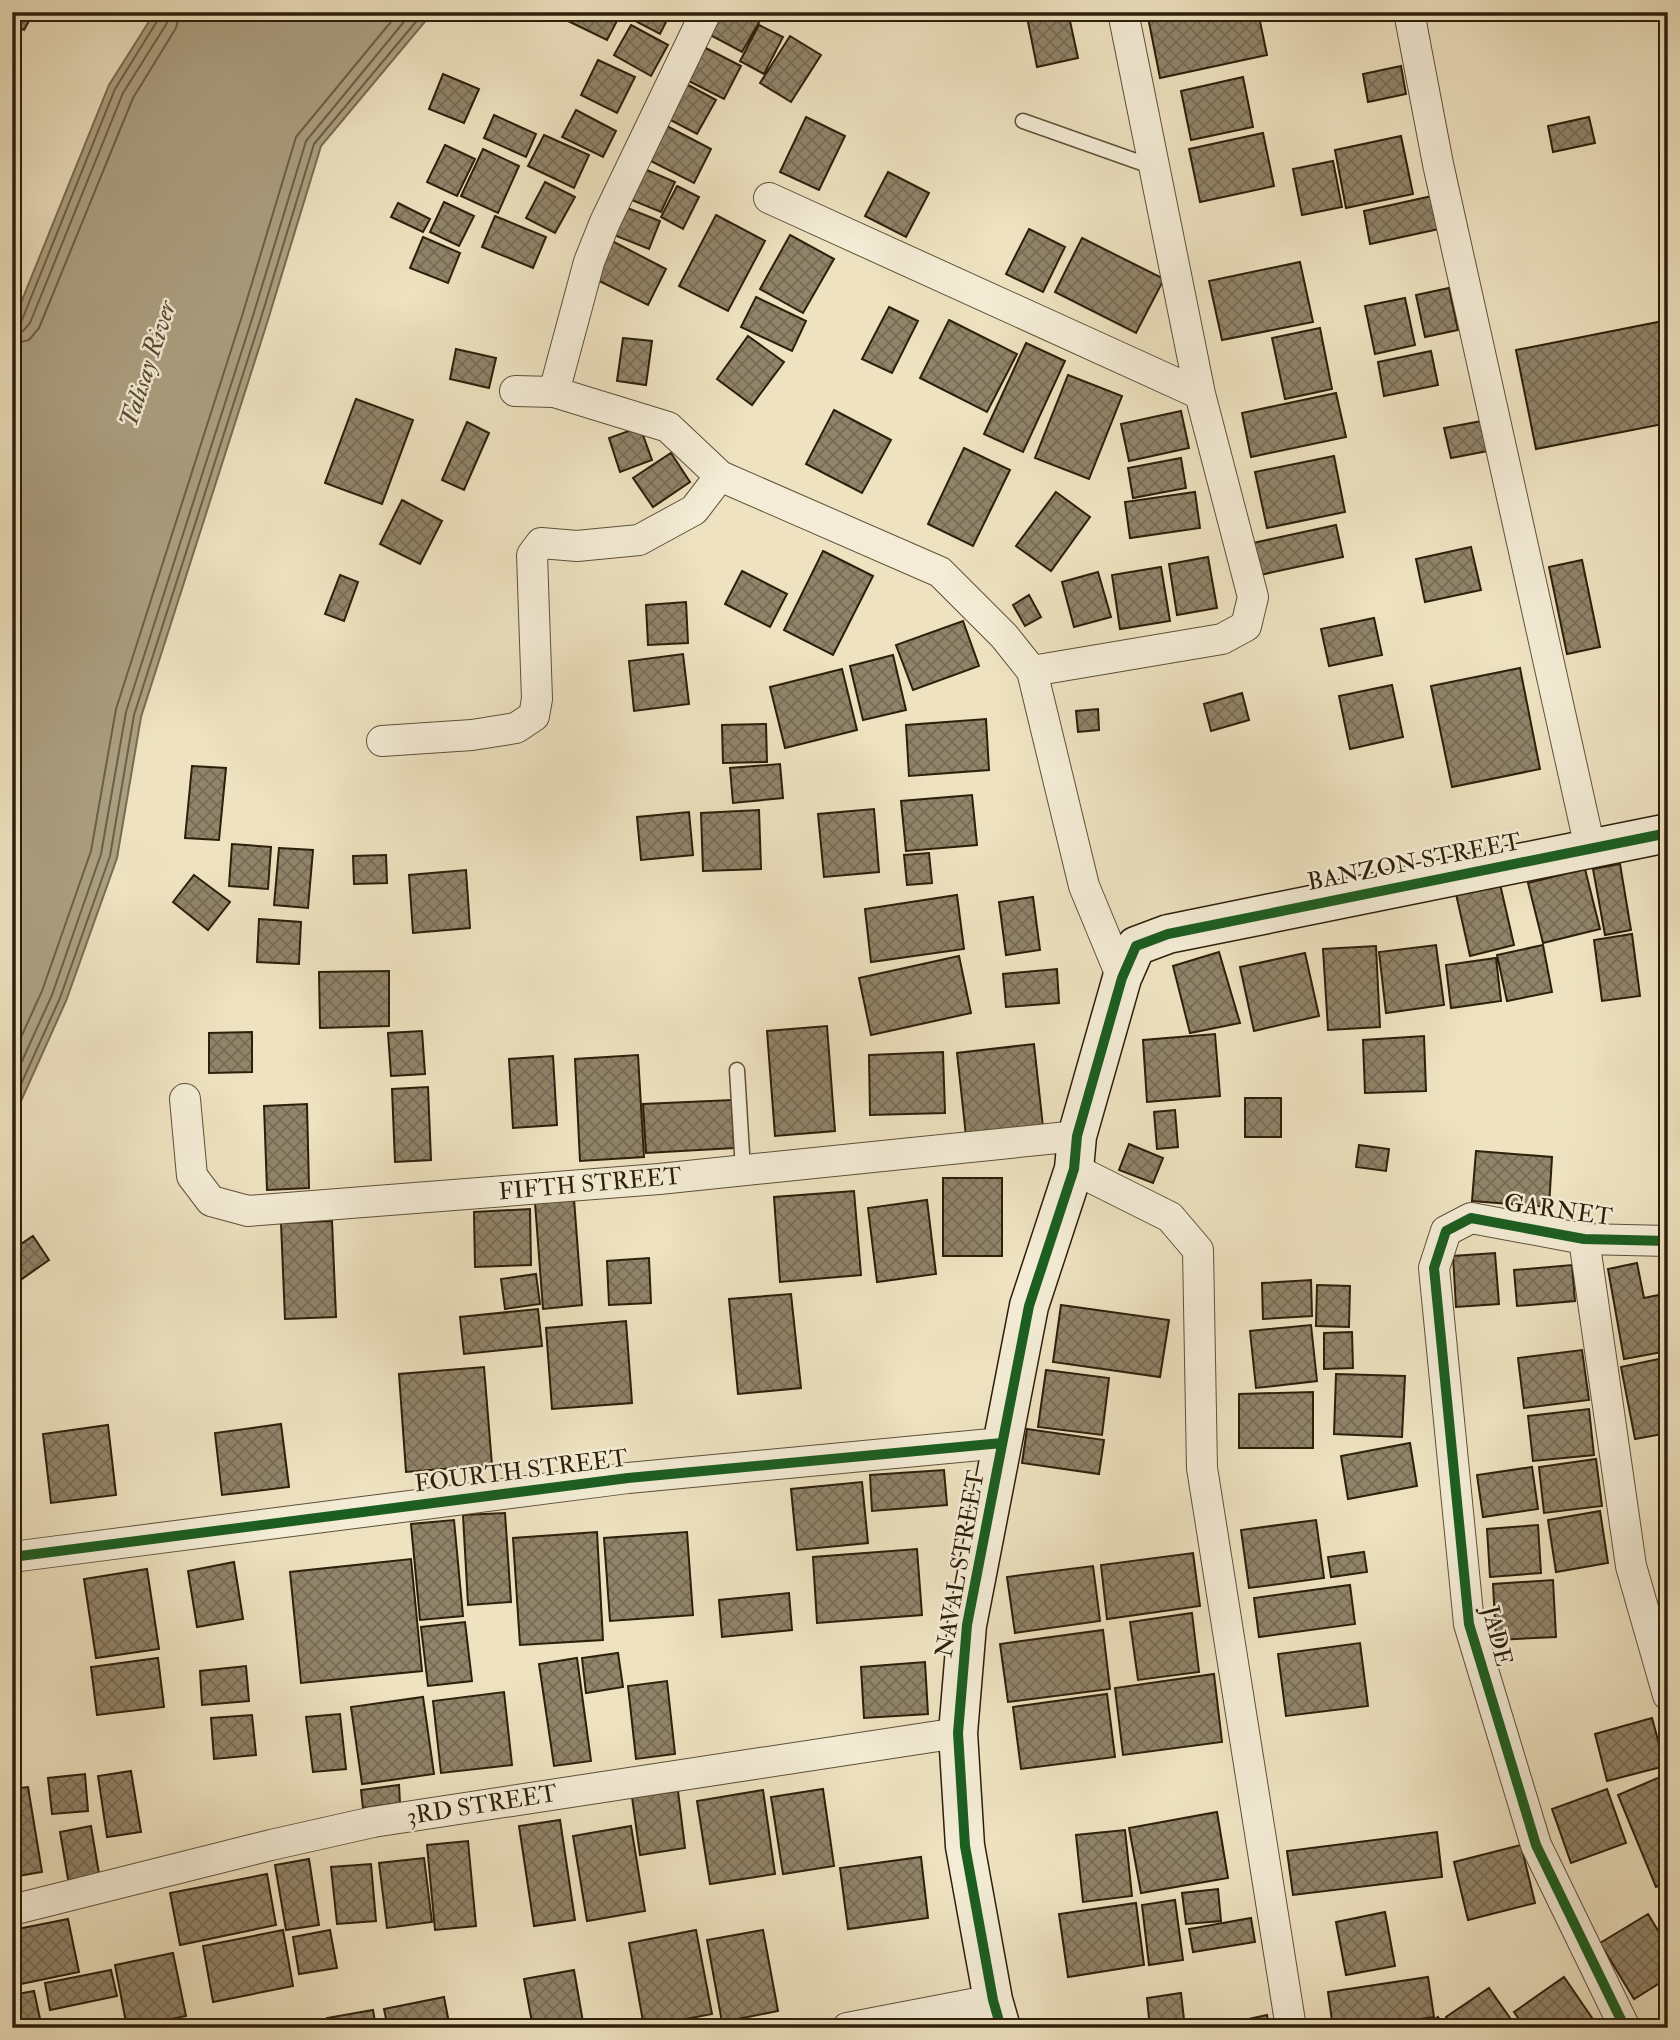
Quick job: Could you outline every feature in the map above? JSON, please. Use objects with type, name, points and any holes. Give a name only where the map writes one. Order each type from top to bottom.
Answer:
[{"type":"street","points":[[554,392],[589,262],[706,12]]},
{"type":"street","points":[[1032,671],[1222,639],[1246,626],[1253,597],[1200,394],[1123,12]]},
{"type":"street","points":[[1409,12],[1438,164],[1590,848]]},
{"type":"street","points":[[769,198],[1200,394]]},
{"type":"street","points":[[515,391],[554,392],[668,427],[720,476],[940,572],[1004,636],[1032,671],[1084,886],[1122,978]]},
{"type":"street","points":[[382,741],[472,735],[516,728],[534,716],[537,699],[532,555],[541,543],[577,546],[639,541],[694,510],[720,476]]},
{"type":"street","name":"BANZON STREET","points":[[1168,934],[1668,833]]},
{"type":"street","name":"NAVAL STREET","points":[[997,2014],[965,1846],[958,1733],[967,1625],[1029,1306],[1075,1153],[1122,978],[1136,946],[1168,934]]},
{"type":"street","name":"FIFTH STREET","points":[[185,1100],[192,1176],[211,1201],[248,1211],[743,1170],[1075,1153]]},
{"type":"street","points":[[1075,1153],[1170,1217],[1198,1250],[1202,1468],[1291,2028]]},
{"type":"street","name":"GARNET","points":[[1446,1231],[1471,1218],[1584,1239],[1668,1241]]},
{"type":"street","name":"JADE","points":[[1446,1231],[1434,1268],[1469,1624],[1536,1845],[1625,2028]]},
{"type":"street","points":[[1584,1239],[1631,1566],[1668,1695]]},
{"type":"street","name":"FOURTH STREET","points":[[12,1557],[628,1478],[1002,1443]]},
{"type":"street","name":"3RD STREET","points":[[12,1910],[373,1822],[958,1733]]},
{"type":"street","points":[[847,2028],[997,2014]]},
{"type":"lane","points":[[1023,121],[1154,167]]},
{"type":"lane","points":[[737,1070],[743,1170]]},
{"type":"water","name":"Talisay River","points":[[155,12],[433,12],[321,146],[141,717],[117,858],[66,1001],[12,1121],[12,325],[109,85]]},
{"type":"building","points":[[12,12],[34,12],[24,30],[12,24]]},
{"type":"building","points":[[573,12],[609,12],[619,17],[607,40],[568,21]]},
{"type":"building","points":[[628,12],[671,12],[660,34],[626,16]]},
{"type":"building","points":[[711,12],[749,12],[761,19],[742,52],[701,30]]},
{"type":"building","points":[[1026,12],[1068,12],[1078,58],[1037,67]]},
{"type":"building","points":[[1147,12],[1258,12],[1267,55],[1160,78]]},
{"type":"building","points":[[631,25],[668,45],[651,76],[614,55]]},
{"type":"building","points":[[759,25],[783,37],[764,74],[740,61]]},
{"type":"building","points":[[790,36],[821,55],[791,102],[760,83]]},
{"type":"building","points":[[696,43],[741,66],[724,99],[679,76]]},
{"type":"building","points":[[598,60],[635,77],[617,113],[581,95]]},
{"type":"building","points":[[1401,66],[1406,94],[1368,102],[1363,74]]},
{"type":"building","points":[[443,74],[479,89],[464,123],[429,109]]},
{"type":"building","points":[[1243,77],[1253,127],[1191,140],[1181,91]]},
{"type":"building","points":[[679,80],[716,100],[697,134],[661,115]]},
{"type":"building","points":[[576,110],[616,131],[603,157],[562,137]]},
{"type":"building","points":[[494,115],[536,134],[526,157],[484,138]]},
{"type":"building","points":[[806,117],[845,136],[819,190],[780,172]]},
{"type":"building","points":[[1589,117],[1595,143],[1553,152],[1548,126]]},
{"type":"building","points":[[659,122],[711,149],[694,183],[641,156]]},
{"type":"building","points":[[1263,133],[1274,186],[1200,202],[1189,149]]},
{"type":"building","points":[[544,135],[589,155],[574,188],[528,166]]},
{"type":"building","points":[[1401,136],[1413,194],[1346,208],[1335,150]]},
{"type":"building","points":[[445,145],[475,159],[457,196],[427,182]]},
{"type":"building","points":[[483,149],[519,166],[498,213],[461,196]]},
{"type":"building","points":[[1333,161],[1342,207],[1302,215],[1293,169]]},
{"type":"building","points":[[635,165],[675,182],[661,212],[622,196]]},
{"type":"building","points":[[888,172],[929,193],[906,237],[865,216]]},
{"type":"building","points":[[545,182],[575,197],[555,233],[526,218]]},
{"type":"building","points":[[677,186],[699,197],[683,229],[661,217]]},
{"type":"building","points":[[1432,196],[1439,229],[1370,244],[1364,211]]},
{"type":"building","points":[[444,202],[474,216],[459,246],[430,232]]},
{"type":"building","points":[[398,203],[430,219],[423,232],[391,217]]},
{"type":"building","points":[[620,205],[660,221],[649,249],[609,233]]},
{"type":"building","points":[[716,215],[765,241],[728,311],[679,286]]},
{"type":"building","points":[[495,216],[546,237],[533,268],[482,247]]},
{"type":"building","points":[[1029,229],[1065,247],[1043,292],[1006,274]]},
{"type":"building","points":[[790,235],[834,259],[803,313],[760,289]]},
{"type":"building","points":[[423,237],[460,253],[448,283],[410,268]]},
{"type":"building","points":[[1082,238],[1164,279],[1136,333],[1055,292]]},
{"type":"building","points":[[610,240],[666,269],[648,305],[591,277]]},
{"type":"building","points":[[1300,262],[1313,322],[1222,340],[1209,281]]},
{"type":"building","points":[[1449,288],[1458,330],[1425,337],[1416,295]]},
{"type":"building","points":[[756,297],[806,321],[792,351],[741,327]]},
{"type":"building","points":[[1405,298],[1415,345],[1375,354],[1365,306]]},
{"type":"building","points":[[889,307],[918,321],[892,373],[862,359]]},
{"type":"building","points":[[949,320],[1017,354],[987,412],[920,378]]},
{"type":"building","points":[[1668,320],[1668,423],[1536,449],[1516,350]]},
{"type":"building","points":[[1320,328],[1332,389],[1285,399],[1272,338]]},
{"type":"building","points":[[748,336],[784,362],[752,405],[717,379]]},
{"type":"building","points":[[623,338],[652,341],[646,385],[617,381]]},
{"type":"building","points":[[1026,343],[1065,361],[1023,452],[984,434]]},
{"type":"building","points":[[456,349],[496,358],[489,388],[450,379]]},
{"type":"building","points":[[1431,351],[1438,385],[1384,396],[1378,362]]},
{"type":"building","points":[[1068,375],[1122,396],[1089,479],[1035,458]]},
{"type":"building","points":[[1336,393],[1346,437],[1251,457],[1242,413]]},
{"type":"building","points":[[356,399],[413,420],[382,504],[325,483]]},
{"type":"building","points":[[834,410],[891,440],[862,493],[806,464]]},
{"type":"building","points":[[1181,411],[1189,448],[1129,461],[1121,424]]},
{"type":"building","points":[[1482,421],[1488,451],[1451,458],[1444,428]]},
{"type":"building","points":[[467,422],[489,433],[464,490],[442,480]]},
{"type":"building","points":[[640,427],[652,460],[620,472],[609,438]]},
{"type":"building","points":[[964,448],[1010,470],[973,546],[928,524]]},
{"type":"building","points":[[671,453],[690,482],[653,507],[633,478]]},
{"type":"building","points":[[1334,456],[1345,512],[1267,528],[1255,472]]},
{"type":"building","points":[[1181,458],[1186,488],[1133,498],[1128,468]]},
{"type":"building","points":[[1056,492],[1090,517],[1051,571],[1016,546]]},
{"type":"building","points":[[1195,492],[1200,528],[1130,538],[1125,502]]},
{"type":"building","points":[[402,500],[442,521],[420,564],[380,544]]},
{"type":"building","points":[[1336,525],[1343,557],[1260,575],[1253,543]]},
{"type":"building","points":[[1471,547],[1481,590],[1425,602],[1416,559]]},
{"type":"building","points":[[823,551],[873,576],[833,655],[784,630]]},
{"type":"building","points":[[1208,557],[1217,608],[1177,615],[1169,564]]},
{"type":"building","points":[[1582,560],[1600,647],[1567,654],[1549,567]]},
{"type":"building","points":[[1161,567],[1170,621],[1120,629],[1112,575]]},
{"type":"building","points":[[742,571],[787,594],[770,627],[725,604]]},
{"type":"building","points":[[1098,572],[1111,617],[1074,627],[1062,582]]},
{"type":"building","points":[[340,575],[358,582],[344,621],[325,614]]},
{"type":"building","points":[[1029,595],[1041,617],[1025,626],[1013,605]]},
{"type":"building","points":[[686,602],[688,643],[648,645],[646,605]]},
{"type":"building","points":[[1374,618],[1382,655],[1329,666],[1321,629]]},
{"type":"building","points":[[963,621],[979,666],[913,690],[896,645]]},
{"type":"building","points":[[683,654],[689,704],[634,711],[629,661]]},
{"type":"building","points":[[893,655],[906,710],[863,720],[850,666]]},
{"type":"building","points":[[1520,668],[1540,769],[1452,787],[1431,686]]},
{"type":"building","points":[[842,669],[857,730],[785,748],[770,687]]},
{"type":"building","points":[[1392,685],[1403,737],[1350,749],[1339,696]]},
{"type":"building","points":[[1242,693],[1249,720],[1211,731],[1204,704]]},
{"type":"building","points":[[1098,709],[1099,730],[1078,732],[1076,711]]},
{"type":"building","points":[[986,719],[989,770],[909,776],[906,725]]},
{"type":"building","points":[[766,724],[767,762],[723,763],[722,725]]},
{"type":"building","points":[[780,764],[783,798],[733,803],[730,768]]},
{"type":"building","points":[[192,766],[226,768],[219,840],[185,838]]},
{"type":"building","points":[[972,795],[977,845],[906,851],[901,801]]},
{"type":"building","points":[[874,809],[879,872],[824,877],[818,814]]},
{"type":"building","points":[[759,810],[761,869],[703,871],[701,813]]},
{"type":"building","points":[[689,812],[693,855],[641,860],[637,817]]},
{"type":"building","points":[[232,844],[271,847],[268,889],[229,886]]},
{"type":"building","points":[[279,848],[313,850],[308,908],[274,905]]},
{"type":"building","points":[[929,853],[932,883],[907,885],[904,855]]},
{"type":"building","points":[[386,855],[387,883],[354,884],[353,856]]},
{"type":"building","points":[[1620,864],[1631,930],[1605,935],[1593,869]]},
{"type":"building","points":[[1585,869],[1600,929],[1543,943],[1528,883]]},
{"type":"building","points":[[466,870],[470,928],[413,933],[409,875]]},
{"type":"building","points":[[194,875],[230,902],[208,930],[173,902]]},
{"type":"building","points":[[1500,884],[1514,945],[1470,956],[1456,894]]},
{"type":"building","points":[[957,895],[964,949],[871,962],[865,909]]},
{"type":"building","points":[[1033,897],[1040,950],[1006,955],[999,902]]},
{"type":"building","points":[[259,919],[301,922],[299,964],[257,962]]},
{"type":"building","points":[[1632,934],[1640,996],[1602,1001],[1594,940]]},
{"type":"building","points":[[1436,945],[1444,1005],[1386,1013],[1379,952]]},
{"type":"building","points":[[1543,945],[1552,992],[1507,1001],[1497,955]]},
{"type":"building","points":[[1376,946],[1380,1027],[1328,1030],[1323,949]]},
{"type":"building","points":[[1219,952],[1240,1023],[1190,1033],[1173,966]]},
{"type":"building","points":[[1305,953],[1319,1016],[1254,1031],[1240,967]]},
{"type":"building","points":[[959,956],[971,1013],[871,1035],[859,978]]},
{"type":"building","points":[[1496,958],[1501,1001],[1451,1008],[1446,965]]},
{"type":"building","points":[[1057,969],[1059,1003],[1006,1007],[1003,974]]},
{"type":"building","points":[[389,971],[389,1026],[320,1028],[319,972]]},
{"type":"building","points":[[827,1026],[835,1131],[775,1136],[767,1031]]},
{"type":"building","points":[[422,1031],[425,1074],[391,1076],[388,1033]]},
{"type":"building","points":[[252,1032],[252,1072],[209,1073],[209,1033]]},
{"type":"building","points":[[1215,1034],[1220,1096],[1147,1102],[1143,1040]]},
{"type":"building","points":[[1424,1036],[1426,1091],[1365,1093],[1363,1040]]},
{"type":"building","points":[[1034,1044],[1043,1127],[966,1136],[957,1053]]},
{"type":"building","points":[[943,1052],[945,1113],[870,1115],[869,1055]]},
{"type":"building","points":[[638,1055],[644,1157],[580,1161],[575,1059]]},
{"type":"building","points":[[553,1056],[557,1125],[513,1128],[509,1059]]},
{"type":"building","points":[[428,1087],[431,1160],[395,1162],[392,1089]]},
{"type":"building","points":[[1245,1098],[1281,1098],[1281,1137],[1245,1137]]},
{"type":"building","points":[[732,1100],[734,1148],[646,1153],[643,1104]]},
{"type":"building","points":[[307,1104],[309,1188],[267,1190],[264,1106]]},
{"type":"building","points":[[1175,1110],[1178,1147],[1157,1149],[1154,1112]]},
{"type":"building","points":[[1129,1144],[1163,1158],[1153,1183],[1119,1170]]},
{"type":"building","points":[[1359,1145],[1389,1149],[1386,1171],[1356,1167]]},
{"type":"building","points":[[1476,1151],[1552,1157],[1549,1207],[1472,1201]]},
{"type":"building","points":[[1668,1171],[1668,1223],[1664,1223]]},
{"type":"building","points":[[943,1178],[1002,1178],[1002,1256],[943,1256]]},
{"type":"building","points":[[854,1191],[861,1275],[780,1282],[774,1197]]},
{"type":"building","points":[[574,1199],[582,1305],[543,1309],[535,1203]]},
{"type":"building","points":[[927,1200],[936,1274],[877,1282],[868,1208]]},
{"type":"building","points":[[530,1209],[531,1265],[475,1267],[474,1212]]},
{"type":"building","points":[[332,1221],[336,1317],[285,1319],[281,1223]]},
{"type":"building","points":[[33,1236],[49,1260],[19,1281],[12,1270],[12,1250]]},
{"type":"building","points":[[1495,1253],[1499,1304],[1456,1307],[1453,1256]]},
{"type":"building","points":[[649,1258],[651,1303],[609,1305],[607,1261]]},
{"type":"building","points":[[1637,1263],[1644,1298],[1668,1293],[1668,1351],[1624,1359],[1608,1269]]},
{"type":"building","points":[[1572,1265],[1575,1301],[1517,1306],[1514,1270]]},
{"type":"building","points":[[536,1274],[540,1304],[505,1309],[501,1279]]},
{"type":"building","points":[[1311,1280],[1312,1316],[1263,1319],[1262,1283]]},
{"type":"building","points":[[1317,1285],[1350,1286],[1349,1327],[1316,1326]]},
{"type":"building","points":[[791,1294],[801,1388],[738,1394],[729,1299]]},
{"type":"building","points":[[1061,1305],[1169,1320],[1160,1377],[1053,1362]]},
{"type":"building","points":[[538,1309],[542,1346],[464,1354],[460,1317]]},
{"type":"building","points":[[626,1321],[632,1403],[552,1409],[546,1328]]},
{"type":"building","points":[[1311,1325],[1317,1381],[1256,1388],[1250,1331]]},
{"type":"building","points":[[1352,1332],[1353,1368],[1324,1369],[1324,1333]]},
{"type":"building","points":[[1582,1350],[1589,1400],[1524,1408],[1518,1358]]},
{"type":"building","points":[[1668,1357],[1668,1433],[1635,1439],[1621,1367]]},
{"type":"building","points":[[484,1367],[492,1465],[406,1472],[399,1374]]},
{"type":"building","points":[[1046,1370],[1109,1378],[1102,1435],[1038,1427]]},
{"type":"building","points":[[1336,1374],[1405,1376],[1402,1437],[1334,1434]]},
{"type":"building","points":[[1313,1392],[1313,1448],[1239,1448],[1239,1394]]},
{"type":"building","points":[[1589,1409],[1594,1455],[1533,1461],[1528,1416]]},
{"type":"building","points":[[281,1424],[289,1487],[222,1495],[215,1433]]},
{"type":"building","points":[[108,1425],[116,1495],[51,1503],[43,1434]]},
{"type":"building","points":[[1027,1429],[1104,1440],[1099,1474],[1022,1463]]},
{"type":"building","points":[[1410,1443],[1417,1486],[1348,1499],[1341,1456]]},
{"type":"building","points":[[1596,1459],[1602,1506],[1544,1513],[1539,1467]]},
{"type":"building","points":[[1532,1467],[1538,1509],[1483,1517],[1477,1475]]},
{"type":"building","points":[[944,1470],[947,1505],[872,1511],[870,1475]]},
{"type":"building","points":[[862,1482],[868,1543],[797,1550],[791,1489]]},
{"type":"building","points":[[1600,1511],[1608,1563],[1556,1572],[1548,1520]]},
{"type":"building","points":[[505,1513],[511,1602],[468,1605],[463,1515]]},
{"type":"building","points":[[454,1520],[463,1616],[420,1620],[411,1524]]},
{"type":"building","points":[[1316,1520],[1324,1578],[1249,1588],[1241,1530]]},
{"type":"building","points":[[1538,1525],[1541,1573],[1490,1577],[1487,1529]]},
{"type":"building","points":[[597,1532],[603,1640],[520,1645],[513,1538]]},
{"type":"building","points":[[687,1532],[693,1615],[610,1621],[604,1538]]},
{"type":"building","points":[[917,1549],[922,1615],[817,1623],[813,1557]]},
{"type":"building","points":[[1364,1552],[1367,1572],[1331,1577],[1328,1557]]},
{"type":"building","points":[[1193,1553],[1200,1606],[1107,1619],[1101,1565]]},
{"type":"building","points":[[411,1559],[422,1671],[301,1683],[290,1572]]},
{"type":"building","points":[[234,1562],[243,1619],[197,1627],[188,1571]]},
{"type":"building","points":[[1093,1566],[1100,1621],[1015,1633],[1007,1577]]},
{"type":"building","points":[[147,1569],[159,1649],[96,1658],[84,1579]]},
{"type":"building","points":[[1668,1574],[1668,1613],[1659,1576]]},
{"type":"building","points":[[1553,1580],[1556,1637],[1496,1640],[1493,1584]]},
{"type":"building","points":[[1350,1585],[1355,1624],[1259,1637],[1254,1598]]},
{"type":"building","points":[[789,1593],[792,1630],[722,1637],[719,1600]]},
{"type":"building","points":[[1192,1613],[1199,1672],[1138,1680],[1130,1622]]},
{"type":"building","points":[[465,1622],[472,1681],[428,1686],[421,1627]]},
{"type":"building","points":[[1103,1630],[1110,1689],[1008,1702],[1000,1644]]},
{"type":"building","points":[[1360,1643],[1368,1706],[1286,1716],[1278,1654]]},
{"type":"building","points":[[618,1653],[623,1687],[586,1693],[582,1658]]},
{"type":"building","points":[[158,1658],[164,1707],[97,1715],[91,1667]]},
{"type":"building","points":[[577,1658],[591,1761],[554,1766],[539,1664]]},
{"type":"building","points":[[925,1662],[928,1714],[864,1718],[861,1667]]},
{"type":"building","points":[[246,1666],[249,1701],[202,1705],[200,1671]]},
{"type":"building","points":[[1214,1674],[1222,1742],[1123,1755],[1115,1688]]},
{"type":"building","points":[[667,1681],[675,1754],[636,1759],[628,1686]]},
{"type":"building","points":[[504,1692],[512,1765],[441,1773],[433,1701]]},
{"type":"building","points":[[1107,1694],[1115,1757],[1021,1769],[1013,1707]]},
{"type":"building","points":[[423,1697],[434,1774],[362,1784],[351,1707]]},
{"type":"building","points":[[340,1714],[346,1769],[313,1772],[306,1717]]},
{"type":"building","points":[[252,1715],[256,1755],[214,1759],[211,1718]]},
{"type":"building","points":[[1652,1718],[1665,1766],[1607,1781],[1595,1734]]},
{"type":"building","points":[[131,1771],[141,1832],[107,1837],[98,1776]]},
{"type":"building","points":[[85,1774],[88,1811],[52,1814],[48,1778]]},
{"type":"building","points":[[1660,1777],[1668,1795],[1668,1882],[1656,1887],[1618,1795]]},
{"type":"building","points":[[399,1785],[400,1803],[363,1808],[361,1790]]},
{"type":"building","points":[[28,1787],[42,1872],[12,1877],[12,1789]]},
{"type":"building","points":[[823,1789],[834,1866],[783,1874],[771,1797]]},
{"type":"building","points":[[1607,1789],[1626,1843],[1571,1863],[1552,1809]]},
{"type":"building","points":[[763,1790],[775,1874],[710,1884],[697,1801]]},
{"type":"building","points":[[678,1791],[685,1848],[640,1855],[632,1797]]},
{"type":"building","points":[[1217,1812],[1228,1878],[1141,1893],[1129,1828]]},
{"type":"building","points":[[560,1820],[575,1920],[534,1926],[519,1826]]},
{"type":"building","points":[[91,1826],[100,1880],[69,1885],[60,1832]]},
{"type":"building","points":[[631,1826],[645,1911],[587,1921],[573,1836]]},
{"type":"building","points":[[1125,1830],[1132,1896],[1083,1902],[1076,1835]]},
{"type":"building","points":[[1437,1832],[1442,1877],[1293,1895],[1287,1851]]},
{"type":"building","points":[[468,1841],[476,1926],[435,1930],[427,1845]]},
{"type":"building","points":[[1521,1845],[1535,1903],[1468,1920],[1454,1862]]},
{"type":"building","points":[[921,1857],[928,1918],[848,1929],[840,1868]]},
{"type":"building","points":[[424,1858],[432,1922],[387,1928],[379,1863]]},
{"type":"building","points":[[309,1859],[319,1925],[286,1930],[275,1865]]},
{"type":"building","points":[[371,1864],[376,1921],[337,1924],[331,1867]]},
{"type":"building","points":[[267,1874],[276,1925],[180,1945],[170,1893]]},
{"type":"building","points":[[1218,1889],[1221,1921],[1186,1924],[1182,1893]]},
{"type":"building","points":[[1175,1900],[1183,1960],[1149,1965],[1142,1905]]},
{"type":"building","points":[[1136,1903],[1144,1965],[1068,1977],[1059,1914]]},
{"type":"building","points":[[1385,1912],[1395,1966],[1346,1975],[1336,1922]]},
{"type":"building","points":[[1648,1914],[1668,1947],[1668,1978],[1634,1999],[1600,1943]]},
{"type":"building","points":[[1251,1918],[1255,1942],[1193,1952],[1189,1929]]},
{"type":"building","points":[[68,1919],[79,1972],[16,1985],[12,1967],[12,1930]]},
{"type":"building","points":[[283,1930],[293,1986],[213,2002],[203,1946]]},
{"type":"building","points":[[330,1930],[337,1968],[299,1974],[293,1937]]},
{"type":"building","points":[[696,1930],[712,2014],[644,2027],[629,1943]]},
{"type":"building","points":[[763,1930],[778,2011],[722,2022],[707,1940]]},
{"type":"building","points":[[173,1953],[186,2016],[127,2028],[115,1965]]},
{"type":"building","points":[[111,1970],[117,1996],[50,2010],[45,1983]]},
{"type":"building","points":[[574,1970],[584,2028],[533,2028],[524,1979]]},
{"type":"building","points":[[1428,1977],[1434,2017],[1356,2028],[1333,2028],[1328,1992]]},
{"type":"building","points":[[1564,1977],[1599,2028],[1525,2028],[1514,2012]]},
{"type":"building","points":[[1489,1988],[1517,2028],[1454,2028],[1446,2017]]},
{"type":"building","points":[[34,1991],[42,2028],[12,2028],[12,1995]]},
{"type":"building","points":[[1181,1993],[1185,2028],[1150,2028],[1147,1998]]},
{"type":"building","points":[[444,1997],[450,2028],[388,2028],[384,2009]]},
{"type":"building","points":[[373,2010],[376,2028],[329,2028],[327,2018]]},
{"type":"building","points":[[1267,2015],[1269,2028],[1208,2028]]},
{"type":"building","points":[[1438,2017],[1446,2028],[1422,2028]]},
{"type":"cycle path","points":[[1001,2028],[993,2000],[965,1846],[958,1733],[967,1625],[1029,1306],[1074,1169],[1077,1136],[1122,978],[1136,946],[1168,934],[1668,833]]},
{"type":"cycle path","points":[[1625,2028],[1536,1845],[1469,1624],[1434,1268],[1446,1231],[1471,1218],[1584,1239],[1668,1241]]},
{"type":"cycle path","points":[[12,1557],[628,1478],[1002,1443]]}]
